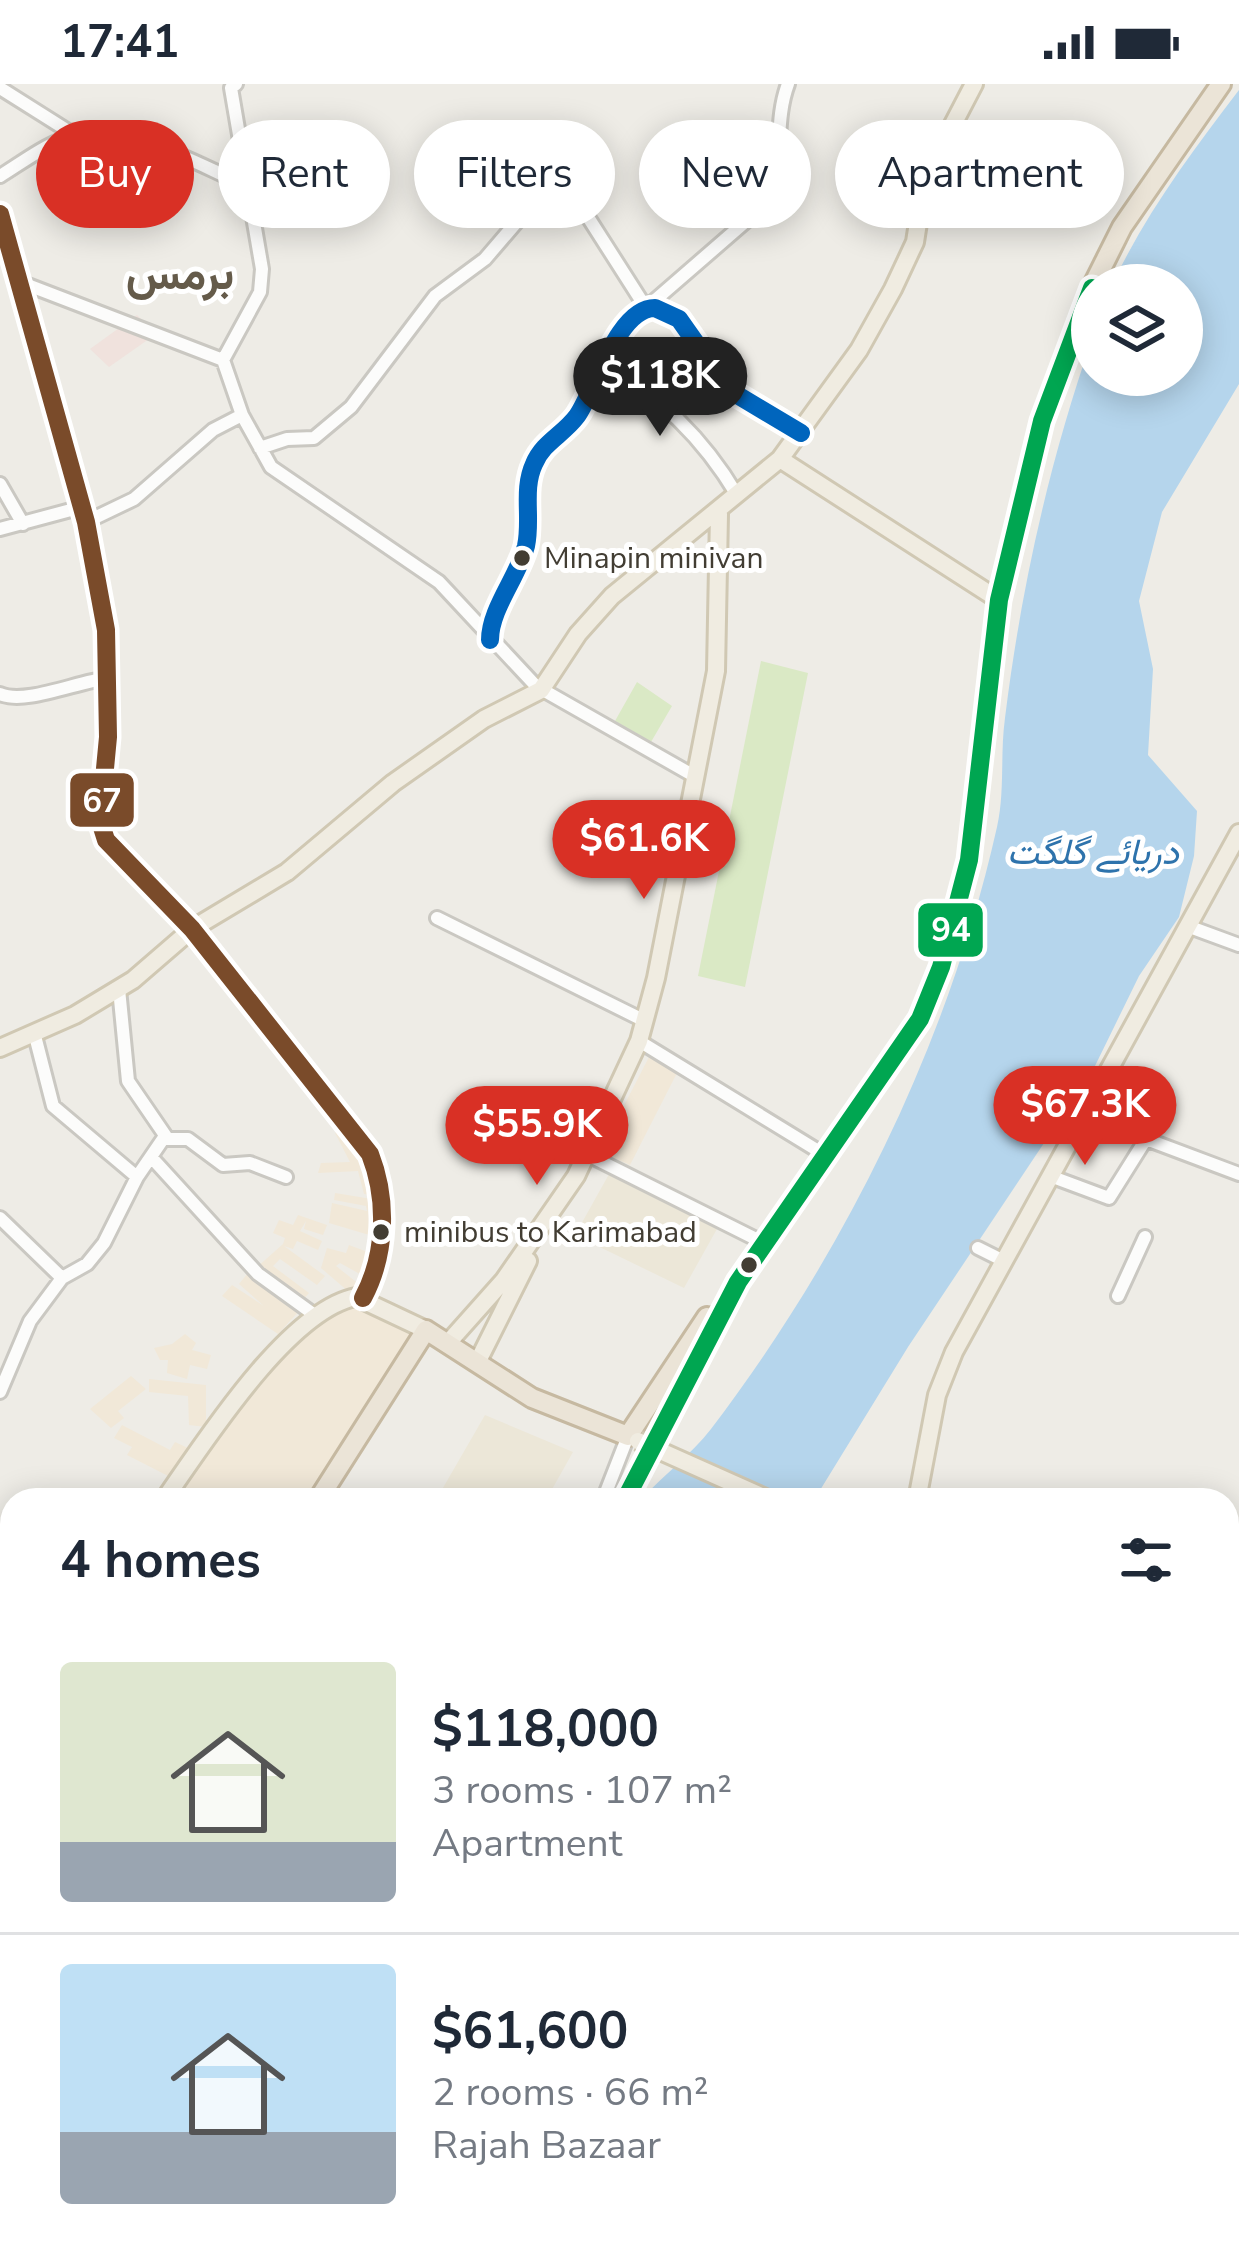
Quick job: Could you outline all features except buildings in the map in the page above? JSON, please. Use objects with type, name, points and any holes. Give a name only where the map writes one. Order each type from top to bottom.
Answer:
[{"type":"highway","points":[[1104,264],[1122,227],[1221,84]]},
{"type":"highway","points":[[326,1488],[426,1330],[539,1402],[633,1438],[721,1297],[768,1245],[920,1019],[940,967],[969,860],[999,600],[1042,421],[1071,344]]},
{"type":"highway","points":[[631,1488],[738,1282]]},
{"type":"main road","points":[[0,1048],[118,989],[192,929],[286,872],[393,783],[484,719],[542,690],[595,613],[780,459],[859,350],[893,289],[916,242],[925,178],[974,84]]},
{"type":"main road","points":[[780,459],[999,600]]},
{"type":"main road","points":[[477,1363],[509,1284],[589,1155],[645,1021],[697,777],[718,648],[719,514]]},
{"type":"main road","points":[[919,1488],[940,1386],[1002,1261],[1239,833]]},
{"type":"main road","points":[[192,929],[370,1154],[379,1189],[381,1246],[363,1298]]},
{"type":"main road","points":[[447,1343],[509,1284]]},
{"type":"main road","points":[[173,1488],[285,1344],[316,1316],[348,1298],[363,1298],[426,1330]]},
{"type":"main road","points":[[633,1438],[743,1488]]},
{"type":"street","points":[[236,84],[231,88],[237,120]]},
{"type":"street","points":[[490,640],[492,623],[526,546],[533,466],[542,447],[578,415],[600,364],[646,308],[767,203],[775,188],[776,129],[788,84]]},
{"type":"street","points":[[0,88],[53,120]]},
{"type":"street","points":[[0,176],[36,154]]},
{"type":"street","points":[[0,214],[84,514],[108,678],[106,799],[100,821],[106,839],[192,929]]},
{"type":"street","points":[[256,228],[260,292],[223,361],[242,415],[271,467],[439,582],[542,690],[697,777]]},
{"type":"street","points":[[260,448],[287,439],[314,439],[351,407],[435,296],[485,259],[512,228]]},
{"type":"street","points":[[595,228],[646,308],[679,319],[729,390],[801,433]]},
{"type":"street","points":[[0,265],[12,255]]},
{"type":"street","points":[[20,282],[223,361]]},
{"type":"street","points":[[600,364],[653,395],[703,447],[737,495]]},
{"type":"street","points":[[0,529],[84,514],[134,499],[213,430],[242,415]]},
{"type":"street","points":[[0,484],[23,524]]},
{"type":"street","points":[[0,694],[24,702],[67,684],[108,678]]},
{"type":"street","points":[[437,918],[645,1021]]},
{"type":"street","points":[[1190,927],[1239,945]]},
{"type":"street","points":[[118,989],[128,1081],[167,1138]]},
{"type":"street","points":[[34,1032],[53,1106],[137,1177]]},
{"type":"street","points":[[639,1041],[820,1153]]},
{"type":"street","points":[[0,1392],[22,1335],[62,1279],[87,1264],[104,1244],[137,1177],[167,1138]]},
{"type":"street","points":[[167,1138],[188,1139],[224,1165],[250,1163],[286,1177]]},
{"type":"street","points":[[1050,1176],[1109,1198],[1146,1139],[1239,1174]]},
{"type":"street","points":[[589,1155],[768,1245]]},
{"type":"street","points":[[152,1158],[258,1274],[316,1316]]},
{"type":"street","points":[[0,1218],[62,1279]]},
{"type":"street","points":[[1118,1296],[1145,1237]]},
{"type":"street","points":[[978,1248],[1002,1261]]},
{"type":"street","points":[[609,1488],[633,1438]]},
{"type":"shaded area","points":[[137,315],[156,334],[109,367],[90,349]]},
{"type":"shaded area","points":[[649,1057],[678,1071],[630,1165],[600,1152]]},
{"type":"shaded area","points":[[344,1125],[369,1165],[375,1196],[364,1194],[358,1171],[318,1173],[321,1163],[350,1162],[335,1133]]},
{"type":"shaded area","points":[[613,1167],[722,1220],[684,1288],[575,1235]]},
{"type":"shaded area","points":[[335,1193],[378,1200],[376,1237],[329,1223],[332,1203],[367,1211],[366,1206],[334,1200]]},
{"type":"shaded area","points":[[298,1215],[327,1225],[323,1235],[304,1229],[306,1221],[300,1231],[322,1241],[318,1250],[297,1241],[293,1249],[284,1246],[325,1276],[317,1285],[280,1259],[273,1266],[309,1293],[302,1301],[256,1268],[283,1244],[285,1238],[273,1233],[279,1220],[293,1225]]},
{"type":"shaded area","points":[[349,1245],[373,1254],[367,1278],[340,1263],[336,1266],[360,1285],[349,1292],[321,1268],[327,1248],[346,1253]]},
{"type":"shaded area","points":[[248,1273],[301,1309],[278,1334],[222,1296],[232,1285],[264,1306],[239,1284]]},
{"type":"shaded area","points":[[348,1298],[426,1329],[326,1488],[173,1488],[294,1335]]},
{"type":"shaded area","points":[[185,1334],[196,1343],[192,1350],[211,1355],[207,1369],[190,1365],[187,1379],[167,1373],[168,1360],[160,1360],[154,1348],[172,1344]]},
{"type":"shaded area","points":[[131,1376],[146,1389],[118,1411],[124,1418],[111,1428],[90,1409]]},
{"type":"shaded area","points":[[149,1379],[206,1385],[206,1427],[189,1425],[188,1396],[149,1392]]},
{"type":"shaded area","points":[[485,1415],[573,1452],[553,1488],[443,1488]]},
{"type":"shaded area","points":[[122,1425],[170,1450],[175,1442],[190,1449],[172,1478],[127,1455],[132,1447],[114,1438]]},
{"type":"green space","points":[[761,661],[808,673],[745,987],[698,976]]},
{"type":"green space","points":[[637,682],[672,706],[651,742],[615,721]]},
{"type":"water","name":"دریائے گلگت","points":[[1239,90],[1239,384],[1162,512],[1139,601],[1153,669],[1148,755],[1197,811],[1194,856],[1179,917],[1139,976],[1094,1068],[908,1347],[821,1488],[653,1488],[711,1429],[805,1291],[848,1218],[921,1066],[951,987],[997,827],[1005,718],[1019,621],[1038,526],[1074,396],[1203,396],[1203,264],[1122,264],[1154,208]]},
{"type":"transit line","name":"67","points":[[0,214],[86,522],[106,630],[108,737],[100,821],[106,840],[192,929],[370,1154],[380,1190],[382,1227],[376,1264],[363,1298]]},
{"type":"transit line","points":[[490,640],[494,617],[526,546],[534,464],[577,416],[618,336],[641,312],[655,308],[679,319],[729,390],[801,433]]},
{"type":"transit line","name":"94","points":[[631,1488],[738,1282],[920,1019],[941,967],[969,860],[999,600],[1042,421],[1071,344]]},
{"type":"place","name":"Minapin minivan","points":[[522,558]]},
{"type":"place","name":"minibus to Karimabad","points":[[381,1232]]},
{"type":"district","name":"برمس","points":[[180,274]]}]
